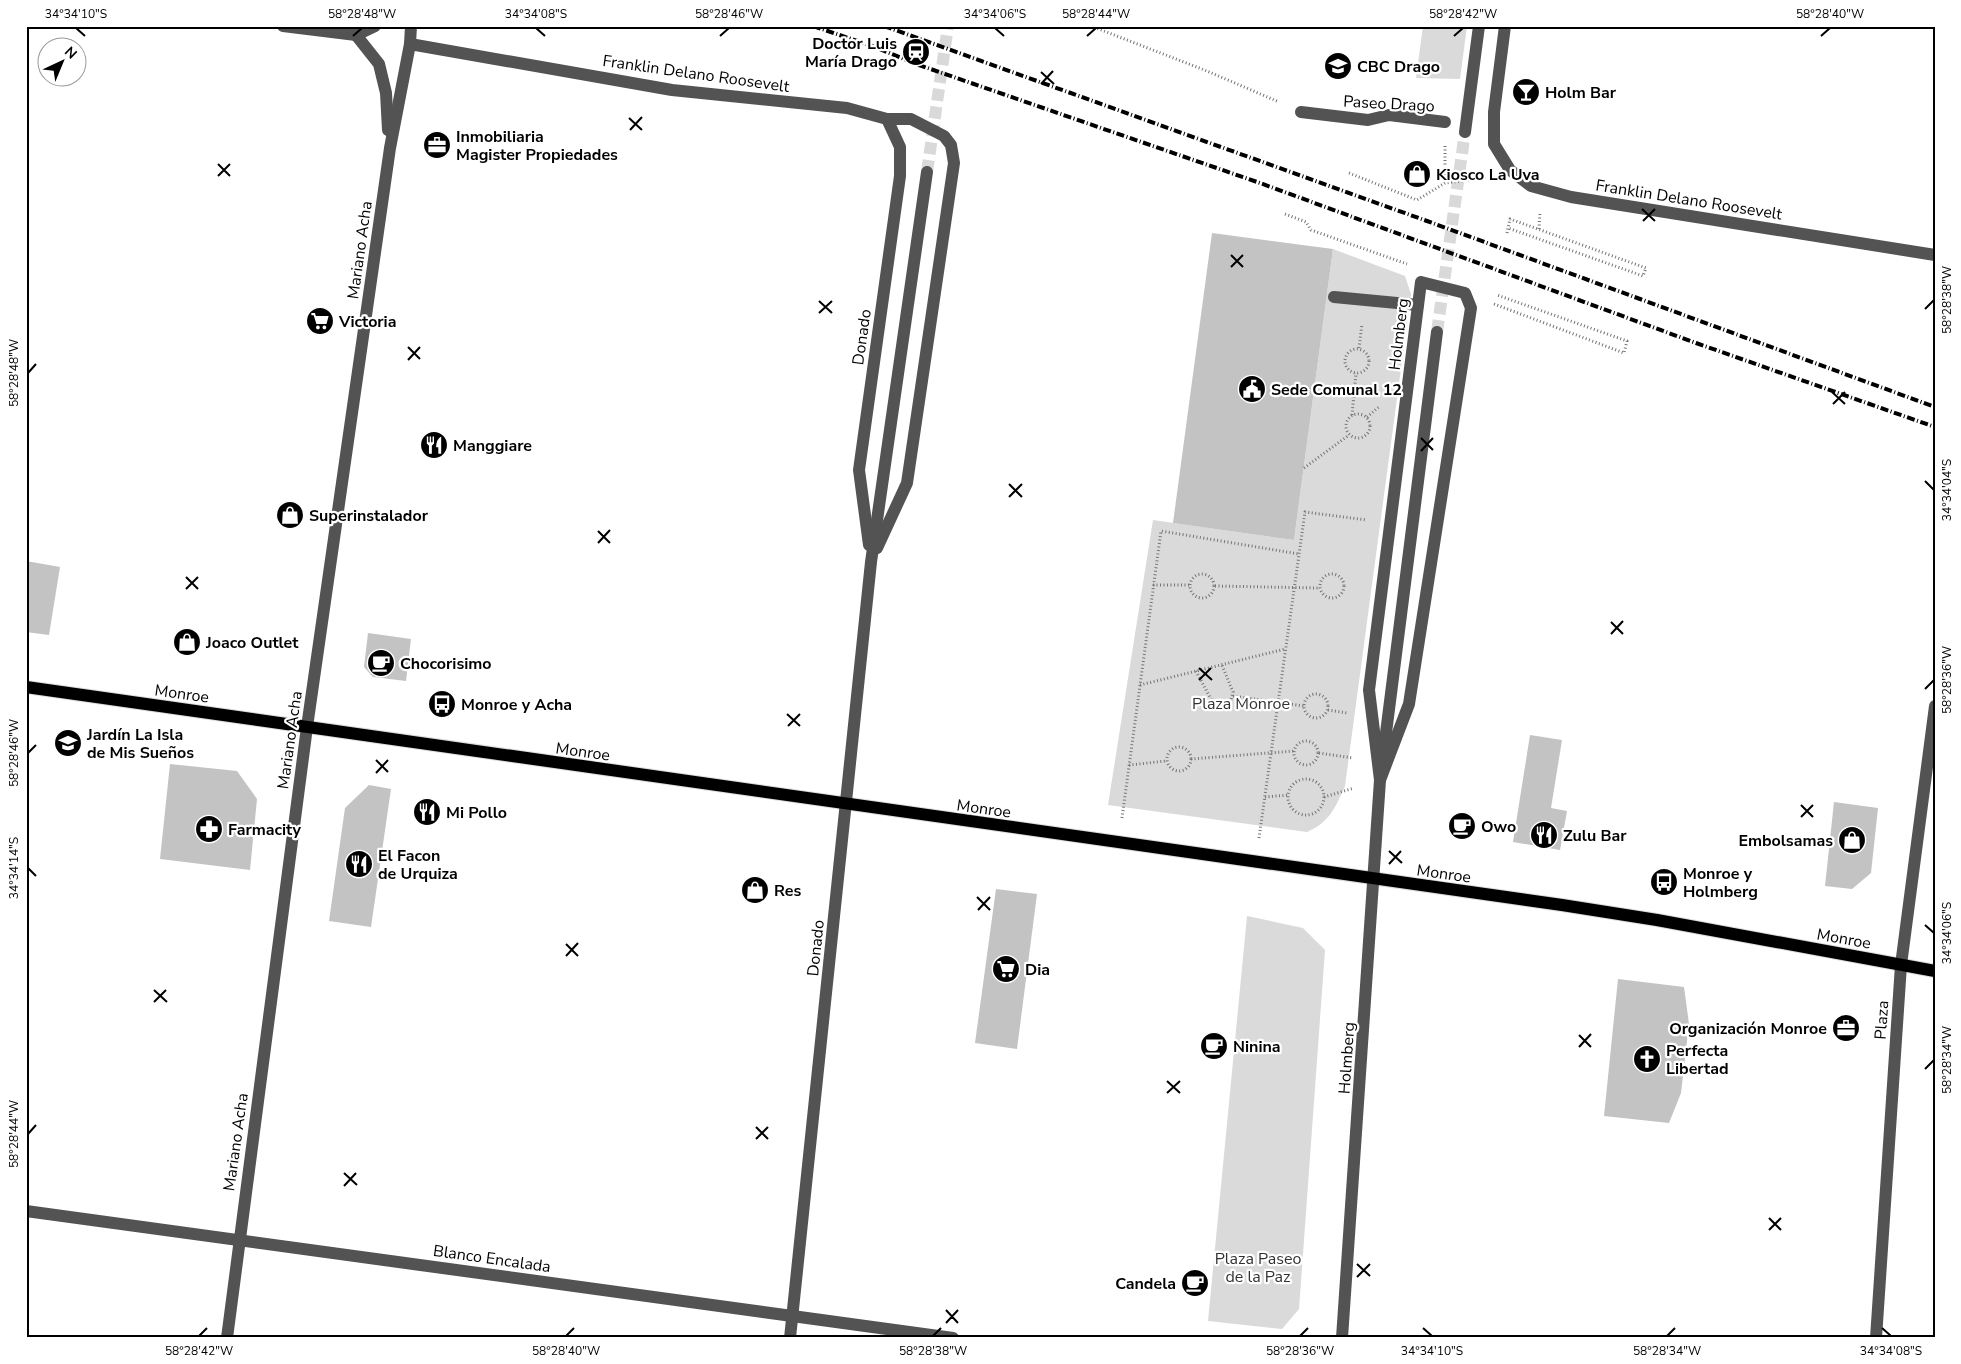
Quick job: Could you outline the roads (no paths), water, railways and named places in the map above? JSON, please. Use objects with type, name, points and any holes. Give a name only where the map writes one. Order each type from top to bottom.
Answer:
[{"type":"main road","name":"Monroe","points":[[26,687],[1657,920],[1935,970]]},
{"type":"street","points":[[283,26],[356,35],[375,26]]},
{"type":"street","name":"Mariano Acha","points":[[226,1338],[307,727],[390,148],[410,44],[411,26]]},
{"type":"street","points":[[1465,132],[1479,26]]},
{"type":"street","name":"Franklin Delano Roosevelt","points":[[1504,26],[1494,112],[1494,144],[1510,170],[1531,186],[1571,197],[1935,255]]},
{"type":"street","name":"Mariano Acha","points":[[356,35],[379,64],[386,93],[390,148]]},
{"type":"street","name":"Franklin Delano Roosevelt","points":[[410,44],[672,90],[847,108],[887,119],[911,119],[944,136],[951,145],[954,163]]},
{"type":"street","name":"Paseo Drago","points":[[1301,112],[1368,120],[1388,115],[1445,122]]},
{"type":"street","name":"Donado","points":[[871,562],[859,470],[900,176],[900,147],[887,119]]},
{"type":"street","name":"Donado","points":[[871,562],[907,483],[954,163]]},
{"type":"street","name":"Donado","points":[[790,1338],[871,562],[927,172]]},
{"type":"street","name":"Holmberg","points":[[1421,282],[1465,292],[1471,308],[1409,704],[1380,780],[1369,690],[1421,282]]},
{"type":"street","points":[[1334,297],[1418,305]]},
{"type":"street","name":"Holmberg","points":[[1342,1338],[1380,780],[1437,332]]},
{"type":"street","name":"Plaza","points":[[1876,1338],[1901,965],[1935,706]]},
{"type":"street","name":"Blanco Encalada","points":[[26,1211],[953,1338]]},
{"type":"tunnel","points":[[927,172],[948,26]]},
{"type":"tunnel","points":[[1437,332],[1465,132]]},
{"type":"railway","points":[[813,26],[872,46],[919,65],[1260,183],[1696,343],[1935,427]]},
{"type":"railway","points":[[884,26],[1427,221],[1935,407]]},
{"type":"place","name":"Doctor Luis María Drago","points":[[916,52]]},
{"type":"place","name":"CBC Drago","points":[[1338,66]]},
{"type":"place","name":"Holm Bar","points":[[1526,92]]},
{"type":"place","name":"Inmobiliaria Magister Propiedades","points":[[437,145]]},
{"type":"place","name":"Kiosco La Uva","points":[[1417,174]]},
{"type":"place","name":"Victoria","points":[[320,321]]},
{"type":"place","name":"Sede Comunal 12","points":[[1252,389]]},
{"type":"place","name":"Manggiare","points":[[434,445]]},
{"type":"place","name":"Superinstalador","points":[[290,515]]},
{"type":"place","name":"Joaco Outlet","points":[[187,642]]},
{"type":"place","name":"Chocorisimo","points":[[381,663]]},
{"type":"place","name":"Monroe y Acha","points":[[442,704]]},
{"type":"place","name":"Jardín La Isla de Mis Sueños","points":[[68,743]]},
{"type":"place","name":"Mi Pollo","points":[[427,812]]},
{"type":"place","name":"Owo","points":[[1462,826]]},
{"type":"place","name":"Farmacity","points":[[209,829]]},
{"type":"place","name":"Zulu Bar","points":[[1544,835]]},
{"type":"place","name":"Embolsamas","points":[[1852,840]]},
{"type":"place","name":"El Facon de Urquiza","points":[[359,864]]},
{"type":"place","name":"Monroe y Holmberg","points":[[1664,882]]},
{"type":"place","name":"Res","points":[[755,890]]},
{"type":"place","name":"Dia","points":[[1006,969]]},
{"type":"place","name":"Organización Monroe","points":[[1846,1028]]},
{"type":"place","name":"Ninina","points":[[1214,1046]]},
{"type":"place","name":"Perfecta Libertad","points":[[1647,1059]]},
{"type":"place","name":"Candela","points":[[1195,1283]]},
{"type":"park label","name":"Plaza Monroe","points":[[1241,703]]},
{"type":"park label","name":"Plaza Paseo de la Paz","points":[[1258,1267]]}]
